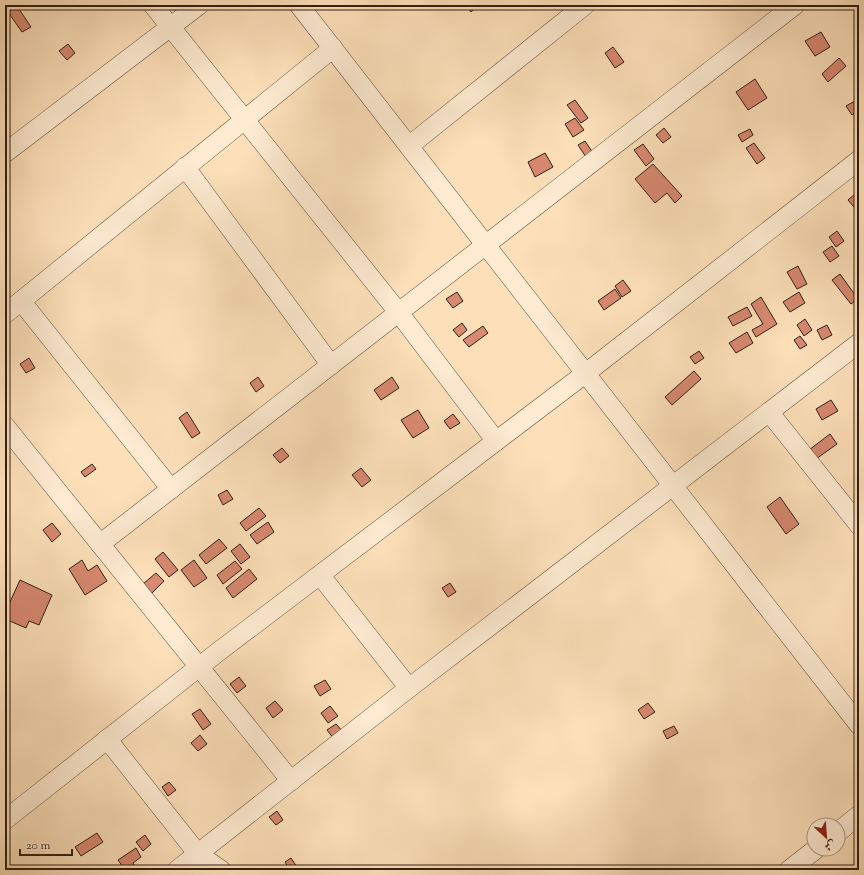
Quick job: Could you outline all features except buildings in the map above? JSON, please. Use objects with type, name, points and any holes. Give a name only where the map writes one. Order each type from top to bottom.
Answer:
[{"type":"street","points":[[153,5],[246,119],[399,313],[496,441]]},
{"type":"street","points":[[5,154],[199,5]]},
{"type":"street","points":[[299,5],[859,725]]},
{"type":"street","points":[[409,146],[585,5]]},
{"type":"street","points":[[100,544],[795,5]]},
{"type":"street","points":[[5,314],[333,48]]},
{"type":"street","points":[[5,820],[107,738],[586,373],[859,160]]},
{"type":"street","points":[[185,168],[331,365]]},
{"type":"street","points":[[21,301],[171,489]]},
{"type":"street","points":[[178,870],[409,688],[859,343]]},
{"type":"street","points":[[769,412],[859,525]]},
{"type":"street","points":[[5,426],[291,781]]},
{"type":"street","points":[[320,575],[409,688]]},
{"type":"street","points":[[107,738],[198,854],[221,870]]},
{"type":"street","points":[[846,826],[859,816]]},
{"type":"street","points":[[789,870],[806,857]]}]
